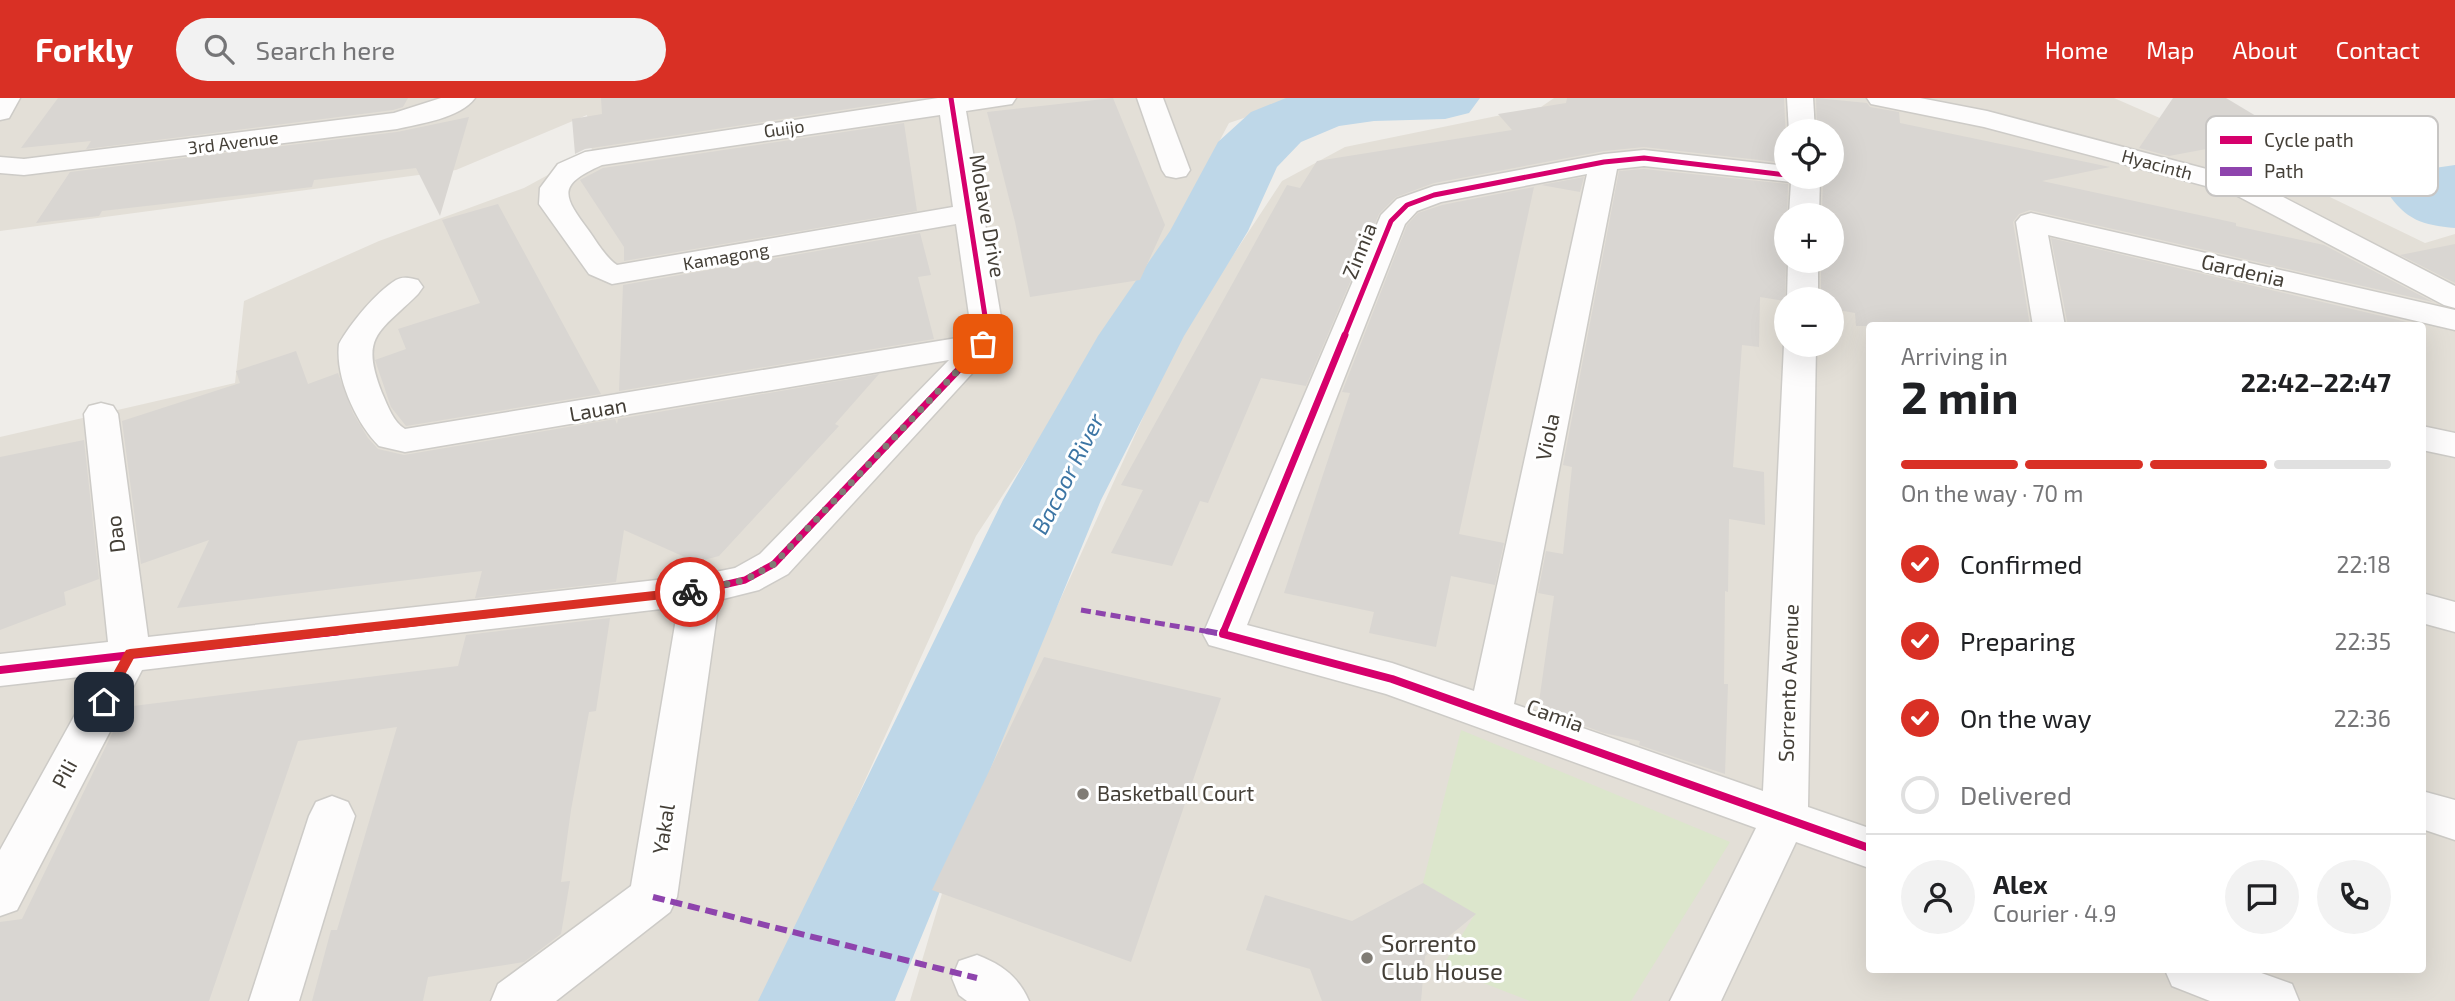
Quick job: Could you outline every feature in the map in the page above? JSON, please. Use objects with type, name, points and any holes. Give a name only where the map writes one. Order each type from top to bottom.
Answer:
[{"type":"street","points":[[0,113],[7,98]]},
{"type":"street","name":"3rd Avenue","points":[[0,165],[24,167],[383,123],[444,107],[462,98]]},
{"type":"street","name":"Guijo","points":[[568,170],[595,158],[623,153],[951,101],[1003,98]]},
{"type":"street","points":[[1150,98],[1176,170]]},
{"type":"street","points":[[1800,98],[1801,119]]},
{"type":"street","name":"Hyacinth","points":[[1880,98],[1987,119],[2206,177]]},
{"type":"street","name":"Molave Drive","points":[[951,101],[987,329],[983,344]]},
{"type":"street","name":"Zinnia","points":[[1223,634],[1391,221],[1407,205],[1434,195],[1604,162],[1644,158],[1774,173]]},
{"type":"street","name":"Viola","points":[[1491,712],[1604,162]]},
{"type":"street","name":"Kamagong","points":[[568,170],[554,188],[555,204],[600,267],[612,275],[970,213]]},
{"type":"street","name":"Hyacinth","points":[[2259,196],[2455,298]]},
{"type":"street","name":"Gardenia","points":[[2048,322],[2031,222],[2455,320]]},
{"type":"street","name":"Lauan","points":[[407,288],[362,332],[354,346],[354,362],[382,430],[395,440],[419,440],[983,344]]},
{"type":"street","points":[[0,670],[701,590],[745,580],[774,564],[983,344]]},
{"type":"street","name":"Sorrento Avenue","points":[[1695,1001],[1785,816],[1800,357]]},
{"type":"street","name":"Dao","points":[[101,414],[130,654]]},
{"type":"street","points":[[2426,439],[2455,445]]},
{"type":"street","name":"Yakal","points":[[516,1001],[653,898],[701,590]]},
{"type":"street","points":[[2426,609],[2455,617]]},
{"type":"street","name":"Camia","points":[[1223,634],[1392,679],[1866,847]]},
{"type":"street","name":"Pili","points":[[0,895],[130,654]]},
{"type":"street","points":[[2426,811],[2455,820]]},
{"type":"street","points":[[274,1001],[332,816]]},
{"type":"street","points":[[2198,973],[2274,1001]]},
{"type":"shaded area","points":[[0,98],[1303,98],[1229,123],[1153,266],[976,536],[836,844],[759,1001],[0,1001],[0,437],[235,383],[244,301],[379,241],[524,188],[592,151],[587,115],[456,170],[0,231]]},
{"type":"shaded area","points":[[1554,98],[2114,98],[2206,138],[2206,196],[2328,196],[2425,243],[2455,234],[2455,1001],[910,1001],[971,796],[1180,336],[1282,181],[1345,147],[1541,107]]},
{"type":"green space","points":[[1461,730],[1730,842],[1631,1001],[1530,1001],[1442,967],[1475,914],[1423,883]]},
{"type":"water","points":[[2455,165],[2455,228],[2424,223],[2408,215],[2390,196],[2438,196],[2438,167]]},
{"type":"building","points":[[58,98],[408,98],[403,107],[393,110],[86,149],[91,141],[21,148]]},
{"type":"building","points":[[601,98],[900,98],[900,101],[585,149],[575,154],[572,119],[602,114]]},
{"type":"building","points":[[1113,98],[1165,225],[1140,280],[1030,297],[1015,222],[987,112]]},
{"type":"building","points":[[1567,98],[1784,98],[1785,119],[1774,119],[1774,162],[1644,147],[1604,151],[1434,183],[1396,197],[1379,214],[1306,386],[1261,378],[1208,503],[1200,501],[1172,566],[1111,553],[1143,490],[1121,485],[1287,185],[1300,188],[1317,161],[1512,130],[1498,114],[1566,103]]},
{"type":"building","points":[[1816,98],[1867,103],[1870,107],[1899,112],[1900,123],[2110,167],[2042,181],[2324,245],[2433,302],[2030,210],[2019,214],[2013,222],[2029,322],[1866,322],[1866,326],[1856,326],[1855,313],[1844,311],[1844,287],[1821,287],[1821,273],[1844,273],[1844,203],[1822,203],[1823,189],[1844,189],[1844,119],[1817,119]]},
{"type":"building","points":[[2173,98],[2226,98],[2256,116],[2206,116],[2206,149],[2169,156],[2139,148]]},
{"type":"building","points":[[469,117],[440,216],[416,168],[314,180],[312,187],[102,211],[99,216],[36,223],[70,172],[397,132]]},
{"type":"building","points":[[904,123],[917,211],[624,261],[624,247],[580,180],[603,168]]},
{"type":"building","points":[[1644,169],[1774,183],[1774,189],[1788,189],[1788,203],[1774,203],[1774,273],[1786,273],[1785,287],[1774,287],[1774,299],[1760,297],[1759,347],[1742,345],[1733,467],[1764,472],[1765,525],[1729,519],[1728,592],[1725,591],[1724,684],[1728,684],[1725,774],[1639,745],[1640,741],[1604,733],[1538,709],[1554,596],[1538,593],[1546,551],[1563,554],[1572,467],[1563,465],[1619,171]]},
{"type":"building","points":[[1584,177],[1580,192],[1541,185]]},
{"type":"building","points":[[1534,187],[1459,534],[1504,543],[1495,585],[1451,576],[1436,647],[1369,633],[1374,612],[1284,593],[1350,393],[1342,392],[1407,225],[1418,213],[1442,205]]},
{"type":"building","points":[[498,204],[601,394],[406,426],[391,407],[375,360],[406,349],[398,329],[480,303],[442,220]]},
{"type":"building","points":[[920,233],[931,275],[918,277],[934,339],[619,391],[623,285]]},
{"type":"building","points":[[2051,238],[2407,322],[2067,322]]},
{"type":"building","points":[[2455,244],[2455,283],[2400,255]]},
{"type":"building","points":[[296,351],[308,384],[338,373],[353,413],[368,438],[378,449],[404,455],[615,419],[617,424],[618,419],[879,374],[835,424],[839,426],[719,556],[696,562],[624,530],[616,582],[475,598],[482,571],[177,608],[209,540],[141,564],[122,421],[240,383],[236,371]]},
{"type":"building","points":[[84,440],[99,579],[64,592],[66,605],[0,630],[0,457]]},
{"type":"building","points":[[610,618],[596,711],[589,712],[571,810],[561,882],[570,881],[561,934],[524,962],[428,977],[423,1001],[312,1001],[331,930],[337,930],[397,727],[298,741],[209,1001],[0,1001],[0,922],[22,919],[125,707],[458,666],[466,635]]},
{"type":"building","name":"Basketball Court","points":[[1044,657],[1221,698],[1131,962],[932,890]]},
{"type":"building","points":[[1423,883],[1476,914],[1425,956],[1421,1001],[1322,1001],[1310,969],[1246,950],[1265,895],[1352,921]]},
{"type":"waterway","name":"Bacoor River","points":[[825,1001],[838,980],[1052,500],[1141,336],[1209,231],[1244,158],[1276,127],[1323,108],[1374,100],[1445,98]]},
{"type":"marked path","points":[[1081,610],[1223,634]]},
{"type":"marked path","points":[[653,897],[977,978]]},
{"type":"cycle path","points":[[0,670],[701,590],[745,580],[774,564],[983,344],[987,329],[951,98]]},
{"type":"cycle path","points":[[1774,173],[1644,158],[1604,162],[1434,195],[1407,205],[1391,221],[1223,634],[1392,679],[1866,847]]},
{"type":"way so far","points":[[690,592],[745,580],[774,564],[983,344]]},
{"type":"place","name":"Basketball Court","points":[[1083,794]]},
{"type":"place","name":"Sorrento Club House","points":[[1367,958]]},
{"type":"route","points":[[104,702],[130,654],[690,592]]}]
